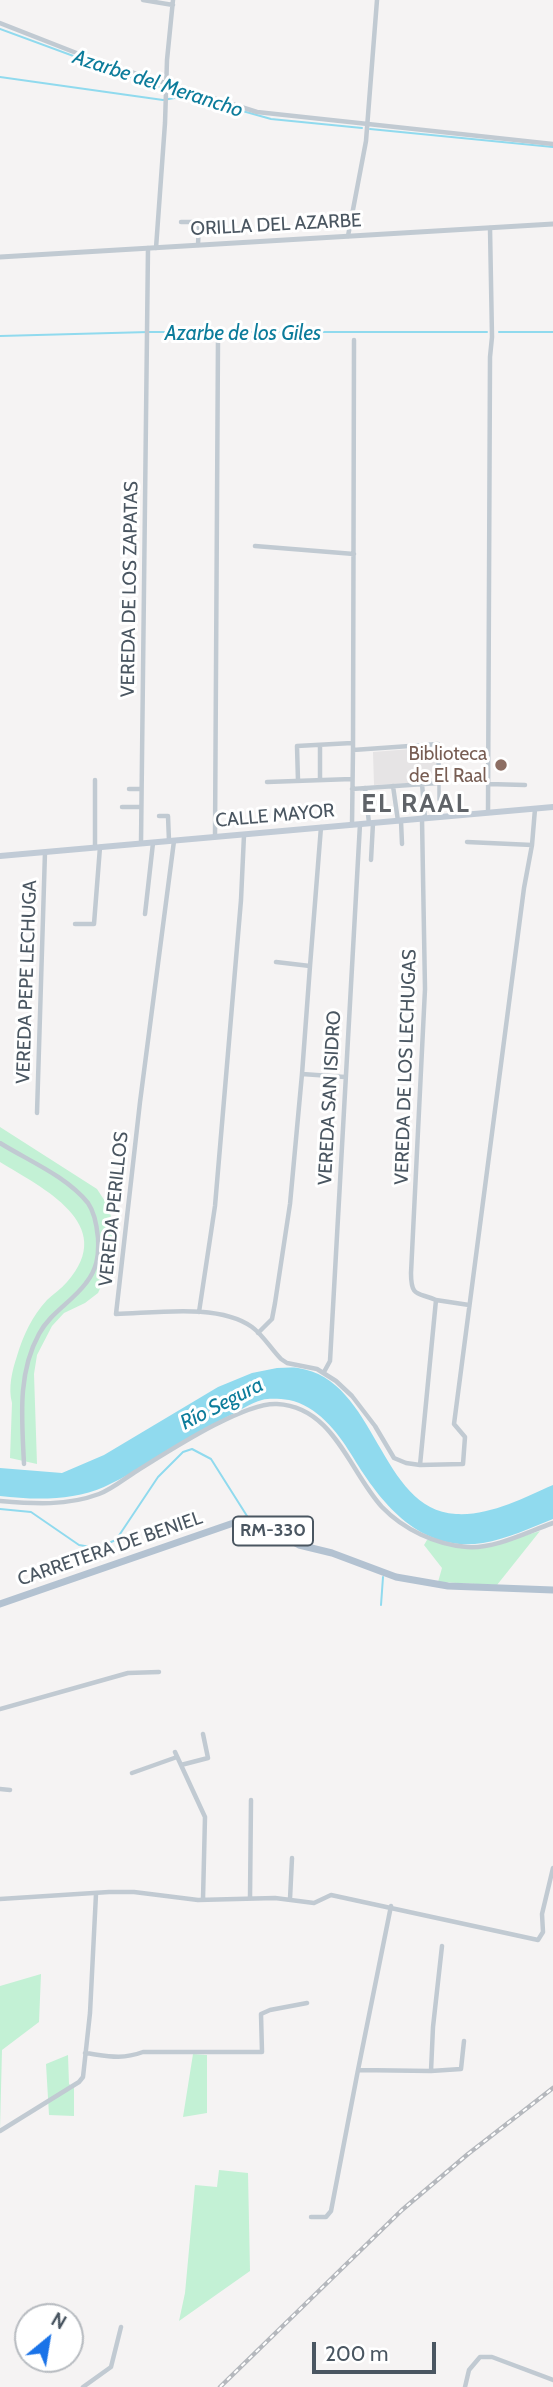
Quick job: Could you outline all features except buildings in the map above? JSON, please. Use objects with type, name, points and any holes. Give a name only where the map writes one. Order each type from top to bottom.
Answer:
[{"type":"main road","name":"CALLE MAYOR","points":[[0,856],[553,807]]},
{"type":"main road","name":"CARRETERA DE BENIEL","points":[[0,1604],[245,1519],[299,1545],[332,1553],[396,1577],[448,1586],[553,1590]]},
{"type":"street","points":[[143,0],[173,2],[156,248]]},
{"type":"street","points":[[348,236],[367,124],[377,0]]},
{"type":"street","points":[[0,23],[167,87],[257,112],[553,144]]},
{"type":"street","points":[[181,222],[199,222],[198,245]]},
{"type":"street","name":"ORILLA DEL AZARBE","points":[[0,257],[553,224]]},
{"type":"street","points":[[488,813],[492,337],[490,228]]},
{"type":"street","name":"VEREDA DE LOS ZAPATAS","points":[[141,844],[148,248]]},
{"type":"street","points":[[215,837],[218,338]]},
{"type":"street","name":"VEREDA SAN ISIDRO","points":[[324,1372],[330,1361],[356,824],[352,789],[354,340]]},
{"type":"street","points":[[256,547],[354,554]]},
{"type":"street","points":[[298,781],[297,746],[352,743]]},
{"type":"street","points":[[353,750],[438,744],[439,800]]},
{"type":"street","points":[[320,745],[320,780]]},
{"type":"street","points":[[267,782],[352,779]]},
{"type":"street","points":[[75,924],[94,925],[97,847],[94,780]]},
{"type":"street","points":[[352,789],[439,783]]},
{"type":"street","points":[[422,784],[424,818]]},
{"type":"street","points":[[488,784],[525,785]]},
{"type":"street","points":[[393,786],[402,844]]},
{"type":"street","points":[[365,788],[371,823],[371,860]]},
{"type":"street","points":[[129,789],[141,789]]},
{"type":"street","points":[[122,807],[141,807]]},
{"type":"street","points":[[468,1305],[436,1300],[420,1465],[463,1464],[466,1437],[454,1424],[535,809]]},
{"type":"street","points":[[159,816],[168,816],[171,841]]},
{"type":"street","name":"VEREDA DE LOS LECHUGAS","points":[[424,818],[425,989],[411,1287],[417,1294],[436,1300]]},
{"type":"street","points":[[258,1333],[272,1320],[290,1204],[303,1074],[321,827]]},
{"type":"street","points":[[198,1312],[215,1206],[244,835]]},
{"type":"street","name":"VEREDA PERILLOS","points":[[171,841],[116,1314],[198,1312],[240,1320],[258,1333],[287,1363],[324,1372],[352,1396],[375,1426],[394,1458],[420,1465]]},
{"type":"street","points":[[467,842],[532,845]]},
{"type":"street","points":[[145,914],[153,843]]},
{"type":"street","name":"VEREDA PEPE LECHUGA","points":[[37,1113],[45,852]]},
{"type":"street","points":[[276,962],[310,966]]},
{"type":"street","points":[[303,1074],[345,1077]]},
{"type":"street","points":[[0,1143],[67,1183],[88,1204],[97,1228],[99,1249],[97,1265],[85,1284],[47,1322],[29,1355],[24,1379],[22,1417],[24,1464]]},
{"type":"street","points":[[0,1501],[75,1502],[102,1493],[234,1415],[260,1405],[277,1404],[300,1408],[324,1425],[337,1439],[382,1507],[407,1528],[434,1540],[467,1547],[492,1544],[553,1523]]},
{"type":"street","points":[[0,1709],[128,1673],[159,1672]]},
{"type":"street","points":[[181,1765],[208,1758],[203,1734]]},
{"type":"street","points":[[132,1773],[176,1754],[205,1817],[203,1899]]},
{"type":"street","points":[[0,1789],[10,1790]]},
{"type":"street","points":[[250,1898],[251,1800]]},
{"type":"street","points":[[290,1899],[292,1858]]},
{"type":"street","points":[[0,1899],[134,1892],[203,1899],[290,1899],[314,1903],[331,1895],[538,1940],[543,1932],[542,1914],[553,1868]]},
{"type":"street","points":[[0,2131],[83,2077],[93,1969],[96,1895]]},
{"type":"street","points":[[312,2217],[326,2217],[331,2211],[391,1906]]},
{"type":"street","points":[[431,2071],[442,1946]]},
{"type":"street","points":[[85,2053],[113,2058],[143,2052],[262,2052],[261,2014],[307,2003]]},
{"type":"street","points":[[358,2070],[460,2069],[464,2041]]},
{"type":"street","points":[[83,2387],[111,2367],[121,2327]]},
{"type":"street","points":[[465,2387],[469,2370],[480,2357],[492,2357],[553,2380]]},
{"type":"shaded area","points":[[436,747],[436,782],[374,785],[373,752]]},
{"type":"green space","points":[[0,1127],[97,1189],[110,1209],[113,1238],[111,1265],[98,1293],[64,1313],[52,1326],[37,1355],[34,1374],[37,1464],[10,1458],[12,1374],[29,1326],[42,1306],[67,1282],[81,1261],[84,1242],[80,1225],[69,1210],[36,1184],[0,1162]]},
{"type":"green space","points":[[540,1531],[497,1585],[438,1582],[442,1568],[424,1545],[430,1540],[464,1548],[487,1547]]},
{"type":"green space","points":[[41,1974],[39,2022],[2,2050],[0,2129],[0,1986]]},
{"type":"green space","points":[[193,2054],[207,2055],[207,2113],[183,2117]]},
{"type":"green space","points":[[68,2055],[69,2084],[74,2088],[74,2116],[49,2115],[46,2064]]},
{"type":"green space","points":[[219,2170],[248,2173],[250,2271],[179,2321],[185,2293],[195,2185],[217,2187]]},
{"type":"water","name":"Río Segura","points":[[277,1368],[298,1368],[324,1377],[345,1395],[393,1469],[410,1491],[430,1507],[456,1514],[481,1512],[506,1505],[553,1485],[553,1519],[510,1536],[483,1543],[460,1544],[439,1540],[421,1532],[389,1506],[339,1437],[317,1414],[299,1403],[275,1399],[249,1405],[92,1492],[53,1498],[0,1496],[0,1468],[62,1473],[104,1455],[218,1387],[252,1373]]},
{"type":"waterway","name":"Azarbe del Merancho","points":[[0,29],[163,89]]},
{"type":"waterway","points":[[0,77],[163,100],[186,96]]},
{"type":"waterway","name":"Azarbe del Merancho","points":[[168,90],[271,119],[362,128]]},
{"type":"waterway","name":"Azarbe del Merancho","points":[[370,129],[553,147]]},
{"type":"waterway","name":"Azarbe de los Giles","points":[[0,336],[149,332],[487,332]]},
{"type":"waterway","name":"Azarbe de los Giles","points":[[499,332],[553,332]]},
{"type":"waterway","points":[[0,1509],[31,1512],[79,1545],[96,1548],[116,1540],[158,1477],[183,1452],[192,1449],[211,1459],[247,1516]]},
{"type":"waterway","points":[[381,1605],[383,1577]]},
{"type":"railway","points":[[220,2387],[402,2210],[553,2088]]},
{"type":"place","name":"Biblioteca de El Raal","points":[[501,765]]},
{"type":"district","name":"EL RAAL","points":[[416,804]]}]
